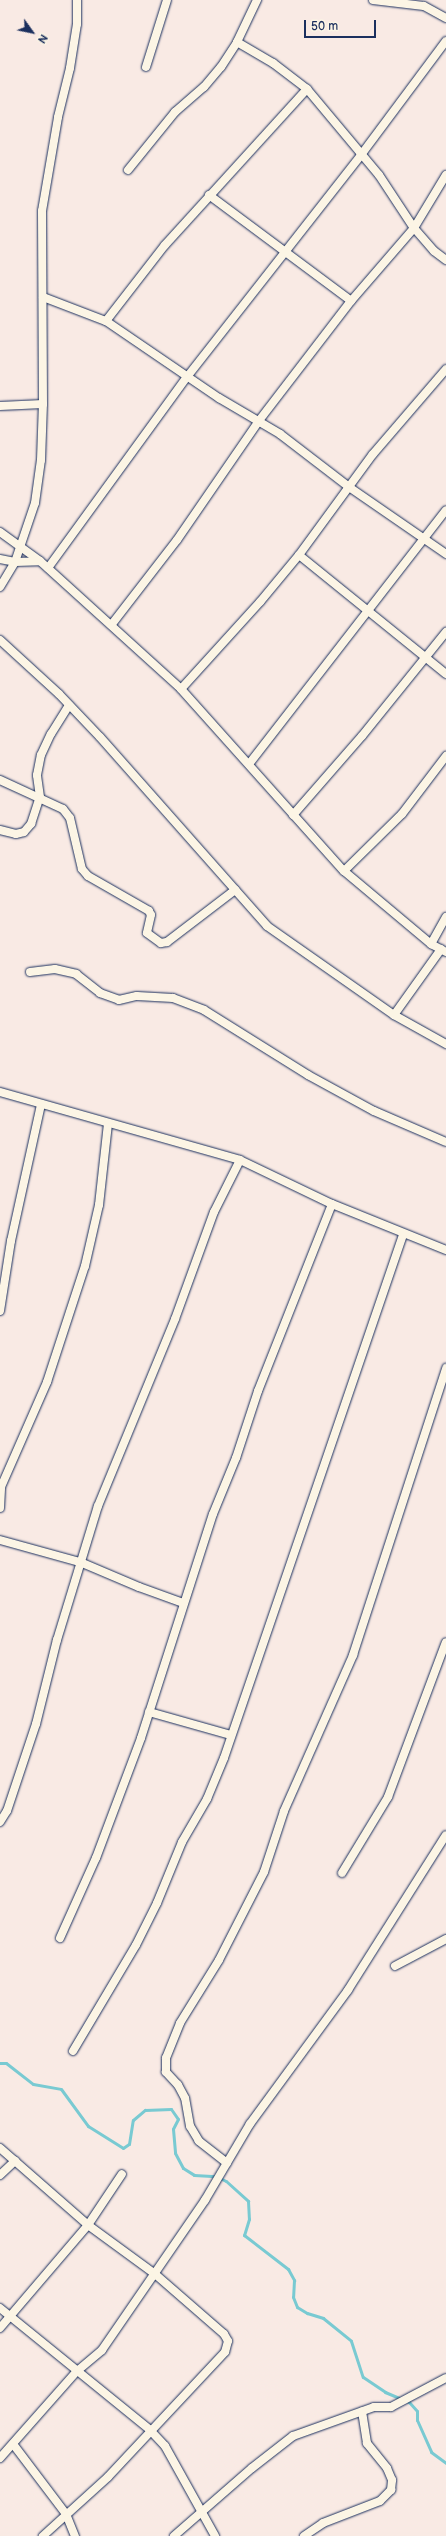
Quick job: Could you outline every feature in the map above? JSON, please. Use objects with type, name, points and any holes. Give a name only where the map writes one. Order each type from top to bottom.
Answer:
[{"type":"street","points":[[0,587],[15,562],[35,503],[41,460],[43,404],[42,211],[58,117],[70,68],[77,24],[77,0]]},
{"type":"street","points":[[146,67],[168,0]]},
{"type":"street","points":[[128,170],[175,112],[204,87],[221,67],[237,42],[257,0]]},
{"type":"street","points":[[373,0],[424,6],[446,18]]},
{"type":"street","points":[[48,568],[188,376],[361,155],[446,41]]},
{"type":"street","points":[[237,42],[272,63],[307,89],[379,175],[414,228],[434,251],[446,260]]},
{"type":"street","points":[[106,321],[165,245],[307,89]]},
{"type":"street","points":[[112,624],[176,540],[258,422],[351,301],[414,228],[446,175]]},
{"type":"street","points":[[209,195],[351,301]]},
{"type":"street","points":[[43,297],[106,321],[258,422],[280,434],[349,487],[424,537],[446,554]]},
{"type":"street","points":[[181,689],[299,555],[373,454],[446,369]]},
{"type":"street","points":[[0,406],[43,404]]},
{"type":"street","points":[[249,764],[446,510]]},
{"type":"street","points":[[0,532],[40,561],[112,624],[181,689],[344,870],[431,944],[443,950],[394,1015]]},
{"type":"street","points":[[299,555],[368,609],[425,659],[446,674]]},
{"type":"street","points":[[0,559],[15,562],[40,561]]},
{"type":"street","points":[[293,815],[322,784],[446,632]]},
{"type":"street","points":[[0,640],[69,705],[267,926],[394,1015],[446,1044]]},
{"type":"street","points":[[0,830],[16,834],[24,832],[38,810],[40,797],[37,776],[41,755],[51,734],[69,705]]},
{"type":"street","points":[[344,870],[402,814],[446,756]]},
{"type":"street","points":[[0,780],[40,797],[63,809],[70,818],[82,869],[88,876],[149,911],[147,933],[161,942],[167,942],[234,890]]},
{"type":"street","points":[[431,944],[446,917]]},
{"type":"street","points":[[30,972],[56,969],[76,974],[100,992],[119,1000],[136,996],[173,998],[204,1010],[308,1075],[361,1104],[446,1142]]},
{"type":"street","points":[[0,1092],[108,1124],[240,1160],[332,1204],[403,1235],[446,1250]]},
{"type":"street","points":[[0,1311],[11,1241],[41,1104]]},
{"type":"street","points":[[0,1508],[1,1487],[48,1382],[85,1266],[99,1205],[108,1124]]},
{"type":"street","points":[[0,1822],[7,1811],[36,1724],[80,1562],[114,1463],[175,1319],[198,1252],[214,1212],[240,1160]]},
{"type":"street","points":[[60,1938],[96,1858],[149,1712],[213,1514],[236,1458],[258,1391],[332,1204]]},
{"type":"street","points":[[73,2051],[100,2008],[157,1903],[182,1842],[207,1799],[231,1735],[403,1235]]},
{"type":"street","points":[[227,2163],[199,2141],[190,2126],[185,2098],[178,2085],[166,2072],[166,2058],[180,2023],[219,1960],[264,1872],[284,1811],[353,1655],[446,1368]]},
{"type":"street","points":[[0,1540],[80,1562],[138,1587],[183,1603]]},
{"type":"street","points":[[342,1873],[388,1797],[446,1642]]},
{"type":"street","points":[[149,1712],[231,1735]]},
{"type":"street","points":[[0,2458],[76,2372],[102,2350],[155,2274],[227,2163],[250,2124],[348,1990],[446,1835]]},
{"type":"street","points":[[395,1966],[446,1939]]},
{"type":"street","points":[[0,2148],[88,2224],[155,2274],[224,2334],[228,2341],[225,2352],[150,2430],[108,2477],[43,2536]]},
{"type":"street","points":[[0,2175],[15,2161]]},
{"type":"street","points":[[0,2328],[88,2224],[122,2174]]},
{"type":"street","points":[[0,2308],[76,2372],[150,2430],[165,2446],[202,2510],[215,2536]]},
{"type":"street","points":[[174,2536],[202,2510],[293,2436],[362,2411],[390,2407],[446,2378]]},
{"type":"street","points":[[304,2536],[323,2523],[380,2501],[391,2490],[392,2480],[387,2468],[367,2443],[362,2411]]},
{"type":"street","points":[[13,2444],[66,2514],[75,2536]]},
{"type":"waterway","points":[[0,2063],[6,2063],[33,2084],[61,2089],[88,2126],[123,2148],[129,2144],[133,2120],[145,2110],[171,2109],[178,2119],[173,2129],[175,2153],[183,2168],[194,2175],[216,2176],[226,2181],[248,2201],[249,2219],[244,2235],[288,2269],[294,2280],[293,2297],[297,2307],[307,2313],[323,2318],[351,2341],[363,2377],[385,2392],[409,2402],[417,2411],[417,2420],[431,2452],[446,2463]]}]
